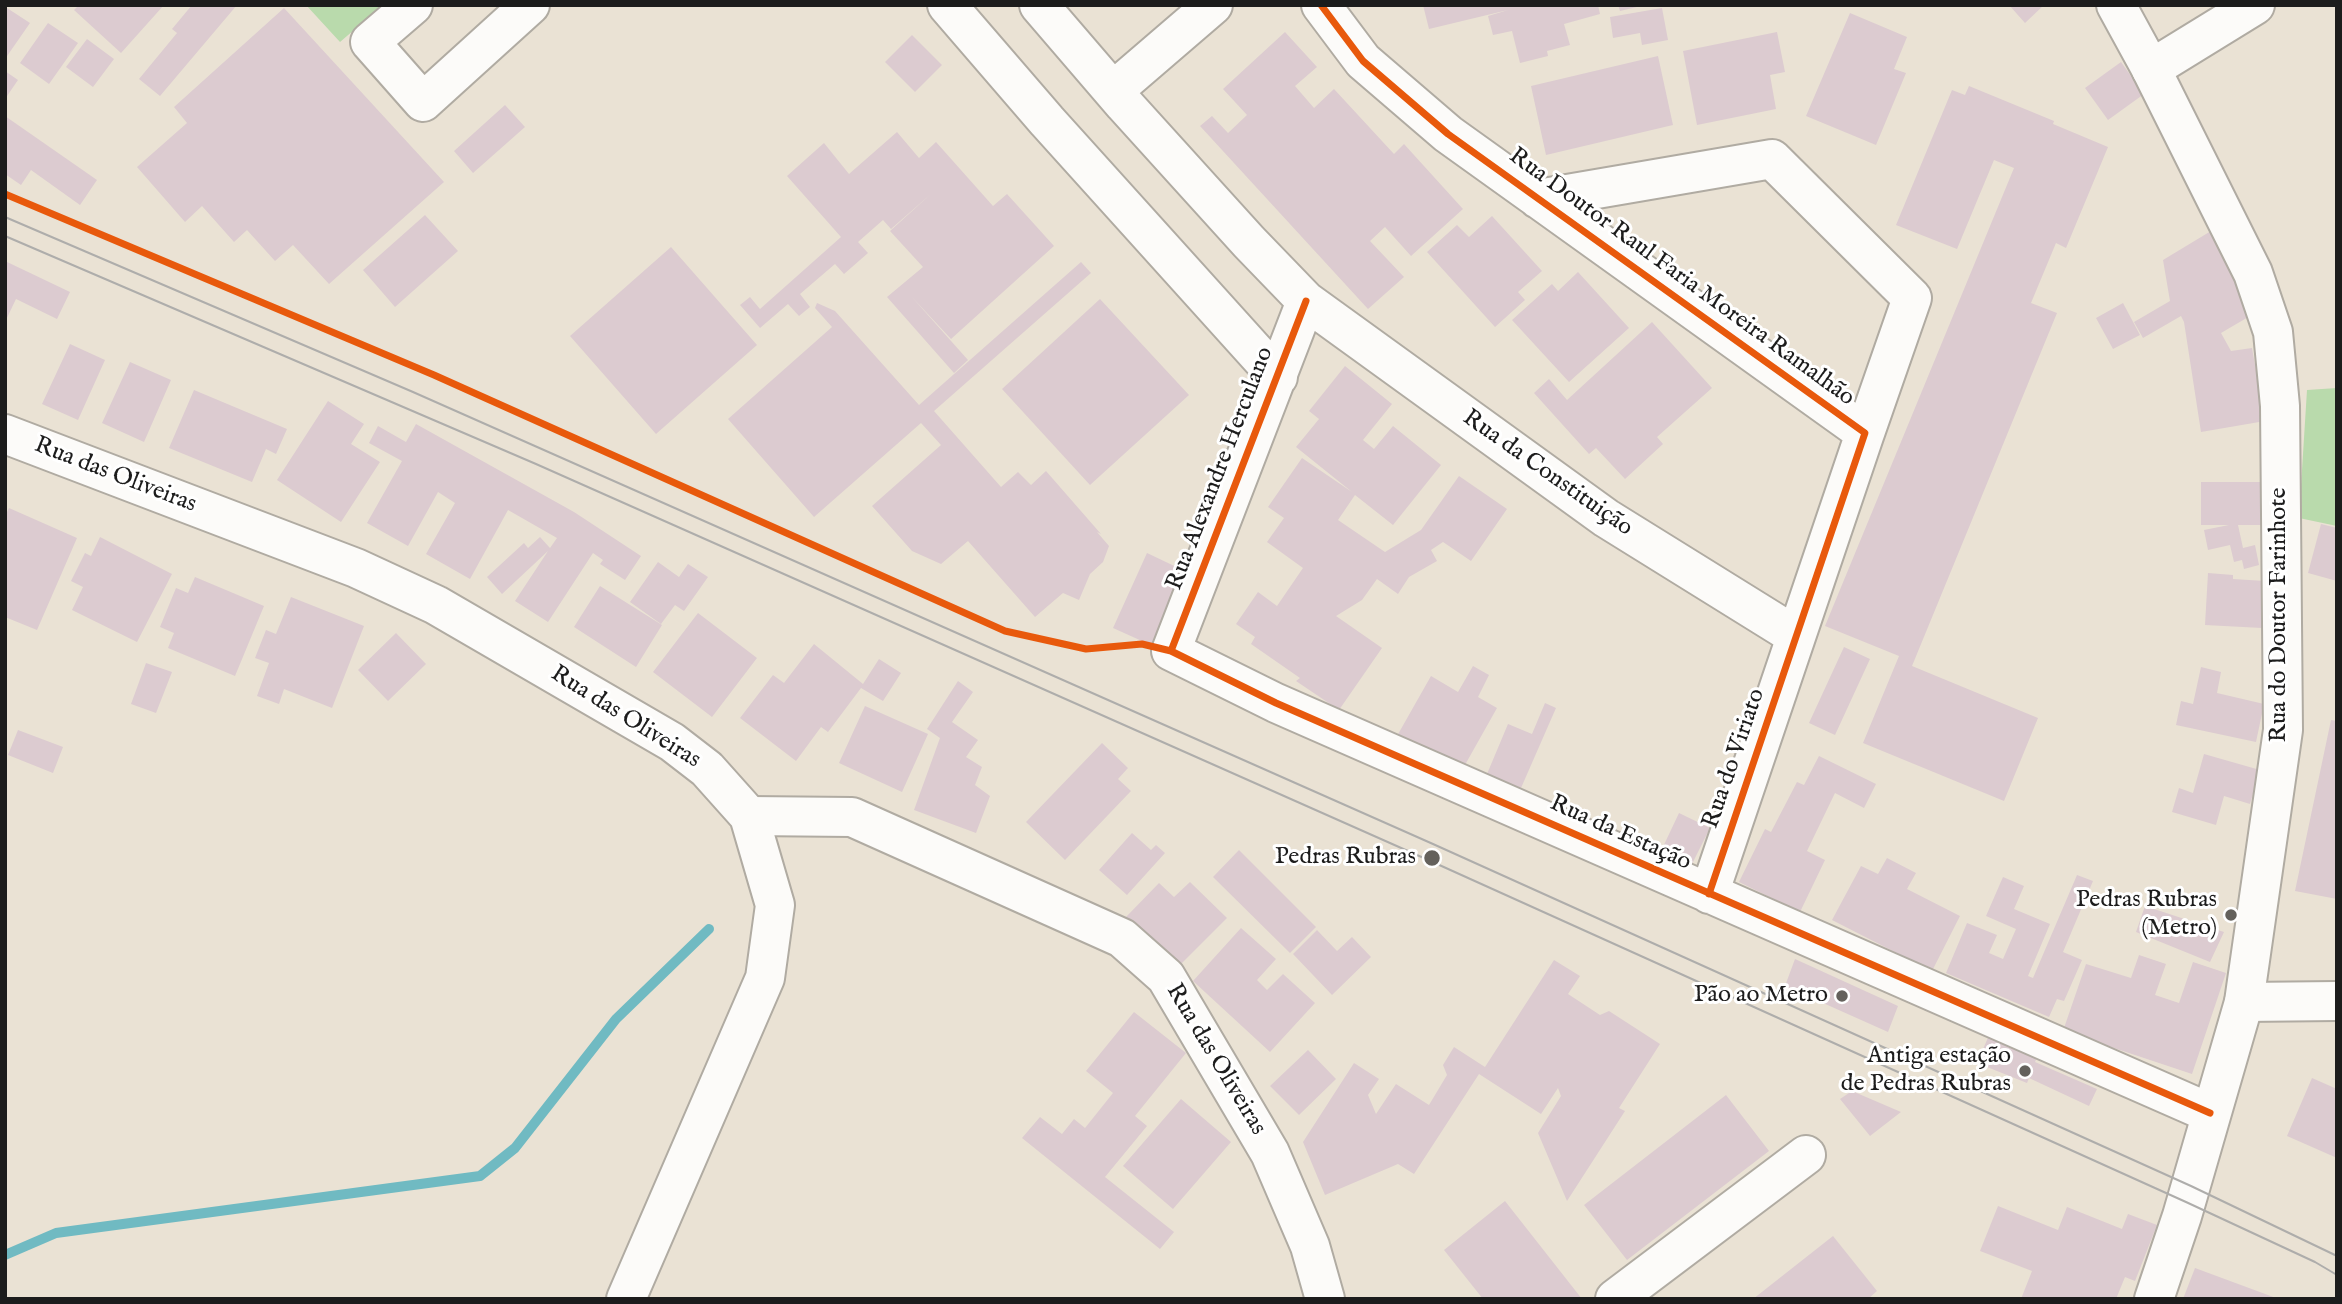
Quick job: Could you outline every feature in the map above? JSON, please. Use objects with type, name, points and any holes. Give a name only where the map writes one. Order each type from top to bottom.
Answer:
[{"type":"street","points":[[413,5],[370,42],[423,102],[530,5]]},
{"type":"street","points":[[947,5],[1056,131],[1278,377]]},
{"type":"street","name":"Rua da Constituição","points":[[1039,5],[1249,242],[1306,301],[1606,518],[1796,636]]},
{"type":"street","points":[[1113,91],[1213,5]]},
{"type":"street","name":"Rua Doutor Raul Faria Moreira Ramalhão","points":[[1321,5],[1363,61],[1448,134],[1865,433],[1796,636]]},
{"type":"street","name":"Rua do Doutor Farinhote","points":[[2116,5],[2253,273],[2273,332],[2280,406],[2283,730],[2244,1002],[2182,1216],[2154,1299]]},
{"type":"street","points":[[2151,69],[2255,5]]},
{"type":"street","points":[[1538,199],[1772,159],[1912,298],[1865,433]]},
{"type":"street","name":"Rua Alexandre Herculano","points":[[1171,651],[1306,301]]},
{"type":"street","name":"Rua das Oliveiras","points":[[5,434],[356,568],[436,605],[672,742],[707,769],[749,816],[852,817],[1122,938],[1166,977],[1270,1153],[1310,1245],[1325,1299]]},
{"type":"street","name":"Rua do Viriato","points":[[1709,894],[1796,636]]},
{"type":"street","name":"Rua da Estação","points":[[1171,651],[1276,703],[2210,1113]]},
{"type":"street","points":[[626,1299],[765,978],[775,905],[749,816]]},
{"type":"street","points":[[2244,1002],[2337,1001]]},
{"type":"street","points":[[1615,1299],[1806,1155]]},
{"type":"green space","points":[[306,5],[383,5],[340,42]]},
{"type":"green space","points":[[2337,388],[2337,526],[2299,518],[2307,390]]},
{"type":"building","points":[[79,5],[164,5],[121,53],[74,10]]},
{"type":"building","points":[[192,5],[237,5],[160,96],[139,79],[177,33],[172,29]]},
{"type":"building","points":[[1423,5],[1598,5],[1600,14],[1564,24],[1570,45],[1547,51],[1548,56],[1520,63],[1512,31],[1493,35],[1488,16],[1508,10],[1429,29]]},
{"type":"building","points":[[1618,5],[1641,5],[1641,6],[1620,11]]},
{"type":"building","points":[[2009,5],[2044,5],[2025,23]]},
{"type":"building","points":[[7,8],[30,23],[5,59],[5,11]]},
{"type":"building","points":[[284,8],[444,182],[329,284],[293,245],[275,261],[247,230],[234,242],[202,206],[185,222],[137,167],[187,123],[174,107]]},
{"type":"building","points":[[1662,8],[1668,40],[1642,45],[1640,33],[1613,38],[1610,17]]},
{"type":"building","points":[[1850,13],[1907,37],[1894,69],[1906,73],[1876,145],[1806,116]]},
{"type":"building","points":[[48,23],[78,43],[49,84],[20,63]]},
{"type":"building","points":[[1285,32],[1317,67],[1295,86],[1314,108],[1334,89],[1394,154],[1404,144],[1463,209],[1411,256],[1385,227],[1370,241],[1404,277],[1368,309],[1200,126],[1212,116],[1228,133],[1247,115],[1223,89]]},
{"type":"building","points":[[1777,32],[1785,72],[1770,75],[1776,109],[1697,125],[1683,51]]},
{"type":"building","points":[[912,35],[942,65],[915,92],[885,62]]},
{"type":"building","points":[[87,39],[114,59],[93,87],[66,67]]},
{"type":"building","points":[[1658,56],[1673,125],[1546,155],[1531,86]]},
{"type":"building","points":[[2121,62],[2144,94],[2108,120],[2085,88]]},
{"type":"building","points":[[5,71],[18,80],[5,99]]},
{"type":"building","points":[[1969,86],[2054,121],[2053,124],[2108,147],[2066,248],[2056,243],[2031,303],[2057,313],[1912,666],[2038,718],[2004,801],[1863,743],[1899,656],[1825,626],[2014,168],[1994,160],[1957,249],[1896,225],[1952,90],[1965,95]]},
{"type":"building","points":[[505,105],[525,127],[473,173],[454,151]]},
{"type":"building","points":[[5,116],[97,180],[80,205],[31,170],[21,185],[5,174]]},
{"type":"building","points":[[897,132],[919,158],[936,142],[993,206],[1007,194],[1054,246],[951,339],[911,296],[968,360],[954,373],[887,297],[923,267],[890,231],[932,193],[891,229],[883,220],[858,242],[868,253],[844,274],[835,264],[800,294],[810,307],[799,316],[788,304],[760,328],[740,305],[750,297],[760,309],[841,237],[787,176],[824,143],[849,174]]},
{"type":"building","points":[[425,215],[458,251],[395,307],[363,270]]},
{"type":"building","points":[[1492,216],[1542,271],[1518,292],[1525,300],[1495,327],[1427,252],[1457,225],[1469,237]]},
{"type":"building","points":[[2211,231],[2246,290],[2250,316],[2221,333],[2231,351],[2252,348],[2265,421],[2201,432],[2181,316],[2143,338],[2134,322],[2170,301],[2163,260]]},
{"type":"building","points":[[671,247],[757,345],[656,434],[570,336]]},
{"type":"building","points":[[5,261],[70,292],[57,319],[16,299],[5,322]]},
{"type":"building","points":[[1081,262],[1091,273],[934,411],[1001,487],[1018,472],[1031,485],[1046,471],[1101,534],[1097,532],[1109,546],[1103,562],[1090,574],[1079,600],[1063,593],[1035,617],[968,541],[941,564],[912,551],[872,506],[941,445],[921,423],[814,517],[728,419],[832,327],[815,308],[817,303],[835,311],[919,405]]},
{"type":"building","points":[[1578,272],[1629,328],[1569,382],[1512,320],[1552,284],[1558,291]]},
{"type":"building","points":[[1100,299],[1189,395],[1090,485],[1002,389]]},
{"type":"building","points":[[2123,303],[2140,335],[2113,349],[2096,318]]},
{"type":"building","points":[[1652,322],[1712,388],[1657,437],[1663,444],[1625,479],[1596,448],[1589,454],[1534,393],[1549,379],[1567,400]]},
{"type":"building","points":[[70,344],[105,360],[78,420],[42,404]]},
{"type":"building","points":[[130,362],[171,380],[144,442],[102,423]]},
{"type":"building","points":[[1345,366],[1392,404],[1363,440],[1374,449],[1393,426],[1441,465],[1393,525],[1355,495],[1338,520],[1385,552],[1421,530],[1459,476],[1507,509],[1471,561],[1443,542],[1431,550],[1437,561],[1409,577],[1398,594],[1377,579],[1362,600],[1336,616],[1382,648],[1339,710],[1296,681],[1300,678],[1251,644],[1255,637],[1236,624],[1258,592],[1277,606],[1303,568],[1267,542],[1284,518],[1268,507],[1302,458],[1352,492],[1296,447],[1319,419],[1309,411]]},
{"type":"building","points":[[194,390],[287,429],[276,454],[266,449],[252,482],[169,448]]},
{"type":"building","points":[[328,401],[364,424],[351,444],[380,462],[341,522],[277,480]]},
{"type":"building","points":[[416,424],[574,512],[641,556],[625,580],[600,564],[603,560],[593,553],[548,622],[515,601],[548,551],[502,594],[487,577],[524,543],[528,548],[540,537],[550,548],[557,538],[508,510],[470,579],[426,554],[455,503],[438,492],[408,546],[367,523],[402,461],[369,443],[378,426],[406,442]]},
{"type":"building","points":[[2201,482],[2262,482],[2262,525],[2238,525],[2243,548],[2255,545],[2259,565],[2244,569],[2242,560],[2234,562],[2230,545],[2208,550],[2204,530],[2229,525],[2201,525]]},
{"type":"building","points":[[9,508],[77,538],[37,630],[5,617],[5,516]]},
{"type":"building","points":[[2321,524],[2337,528],[2337,581],[2308,573]]},
{"type":"building","points":[[100,537],[172,574],[137,642],[72,610],[83,587],[71,581],[85,553],[91,556]]},
{"type":"building","points":[[1147,553],[1187,572],[1153,646],[1113,628]]},
{"type":"building","points":[[658,562],[679,577],[688,564],[708,577],[684,611],[675,605],[661,624],[630,602]]},
{"type":"building","points":[[2208,573],[2233,575],[2233,579],[2265,581],[2262,628],[2205,625]]},
{"type":"building","points":[[195,577],[264,606],[235,676],[168,648],[174,633],[160,627],[176,588],[188,593]]},
{"type":"building","points":[[600,586],[662,625],[636,667],[574,627]]},
{"type":"building","points":[[291,597],[364,626],[332,708],[284,689],[279,704],[257,696],[269,663],[255,658],[266,630],[276,634]]},
{"type":"building","points":[[698,613],[757,658],[712,717],[653,672]]},
{"type":"building","points":[[396,633],[426,664],[388,701],[358,670]]},
{"type":"building","points":[[814,644],[863,684],[879,659],[901,673],[883,701],[861,688],[828,732],[821,727],[796,761],[740,718],[773,675],[784,683]]},
{"type":"building","points":[[1844,647],[1870,659],[1835,735],[1809,723]]},
{"type":"building","points":[[146,663],[172,672],[156,713],[131,704]]},
{"type":"building","points":[[1473,666],[1489,675],[1478,697],[1497,708],[1461,772],[1397,736],[1431,676],[1458,692]]},
{"type":"building","points":[[2201,667],[2221,672],[2217,693],[2264,704],[2256,742],[2176,725],[2181,701],[2193,704]]},
{"type":"building","points":[[958,681],[973,692],[952,722],[978,740],[966,757],[982,767],[975,785],[990,796],[976,833],[914,810],[940,738],[927,729]]},
{"type":"building","points":[[1545,703],[1556,708],[1521,788],[1487,774],[1508,724],[1532,734]]},
{"type":"building","points":[[865,706],[928,734],[902,792],[839,763]]},
{"type":"building","points":[[2331,720],[2337,721],[2337,899],[2295,891]]},
{"type":"building","points":[[18,730],[63,747],[53,773],[8,755]]},
{"type":"building","points":[[1102,743],[1128,768],[1118,779],[1131,791],[1065,860],[1026,822]]},
{"type":"building","points":[[2204,754],[2260,770],[2250,804],[2224,796],[2216,825],[2172,812],[2179,788],[2193,793]]},
{"type":"building","points":[[1819,756],[1876,784],[1864,808],[1835,793],[1807,851],[1825,860],[1800,912],[1739,882],[1765,829],[1771,832],[1797,782],[1804,785]]},
{"type":"building","points":[[1679,813],[1710,828],[1692,864],[1662,849]]},
{"type":"building","points":[[1132,833],[1151,850],[1156,845],[1165,853],[1127,895],[1099,870]]},
{"type":"building","points":[[1239,850],[1316,927],[1290,953],[1213,877]]},
{"type":"building","points":[[1887,858],[1916,873],[1907,889],[1960,916],[1932,971],[1832,920],[1861,866],[1878,874]]},
{"type":"building","points":[[2077,875],[2093,881],[2063,952],[2082,960],[2064,1001],[2057,999],[2049,1017],[1946,973],[1967,923],[1997,935],[1989,953],[2003,959],[2016,929],[1986,916],[2003,877],[2024,886],[2014,909],[2050,924],[2028,976],[2033,978]]},
{"type":"building","points":[[1190,882],[1227,918],[1177,968],[1126,917],[1159,883],[1174,897]]},
{"type":"building","points":[[2145,906],[2224,932],[2210,962],[2136,932]]},
{"type":"building","points":[[1241,928],[1276,959],[1257,980],[1267,990],[1283,974],[1315,1003],[1270,1052],[1193,981]]},
{"type":"building","points":[[1317,930],[1337,951],[1352,937],[1371,957],[1332,995],[1293,954]]},
{"type":"building","points":[[2139,955],[2166,964],[2155,995],[2179,1003],[2193,962],[2226,973],[2192,1074],[2063,1031],[2086,964],[2131,978]]},
{"type":"building","name":"Pão ao Metro","points":[[1795,959],[1898,1006],[1888,1032],[1785,986]]},
{"type":"building","points":[[1554,960],[1580,976],[1568,994],[1600,1015],[1609,1011],[1660,1044],[1619,1108],[1625,1111],[1567,1201],[1538,1133],[1561,1096],[1558,1088],[1541,1114],[1479,1074],[1414,1174],[1398,1164],[1325,1195],[1303,1142],[1354,1063],[1379,1079],[1368,1095],[1376,1114],[1396,1084],[1429,1105],[1447,1075],[1443,1065],[1454,1047],[1485,1067]]},
{"type":"building","points":[[1134,1012],[1186,1053],[1135,1116],[1147,1126],[1105,1177],[1174,1232],[1160,1249],[1022,1138],[1040,1117],[1062,1134],[1074,1119],[1085,1128],[1113,1093],[1086,1071]]},
{"type":"building","name":"Antiga estação de Pedras Rubras","points":[[1990,1033],[2038,1055],[2035,1062],[2097,1089],[2089,1106],[2029,1078],[2027,1083],[1977,1063]]},
{"type":"building","points":[[1308,1050],[1336,1079],[1299,1115],[1270,1086]]},
{"type":"building","points":[[2312,1078],[2337,1089],[2337,1158],[2287,1136]]},
{"type":"building","points":[[1852,1091],[1901,1112],[1870,1136],[1840,1099]]},
{"type":"building","points":[[1726,1095],[1769,1151],[1627,1260],[1584,1205]]},
{"type":"building","points":[[1181,1099],[1231,1142],[1173,1209],[1123,1166]]},
{"type":"building","points":[[1505,1201],[1582,1299],[1483,1299],[1444,1250]]},
{"type":"building","points":[[1998,1206],[2058,1230],[2067,1207],[2122,1229],[2128,1214],[2157,1225],[2135,1281],[2125,1277],[2116,1299],[2021,1299],[2032,1271],[1980,1251]]},
{"type":"building","points":[[1833,1236],[1877,1291],[1868,1299],[1753,1299]]},
{"type":"building","points":[[2195,1268],[2276,1298],[2276,1299],[2183,1299]]},
{"type":"waterway","points":[[5,1255],[56,1233],[480,1176],[515,1148],[616,1019],[709,929]]},
{"type":"tram line","points":[[5,217],[413,392],[1433,844],[2191,1186],[2337,1256]]},
{"type":"tram line","points":[[5,236],[536,464],[1426,859],[2186,1202],[2315,1262],[2337,1275]]},
{"type":"cycle path","points":[[1321,5],[1363,61],[1448,134],[1865,433],[1709,894]]},
{"type":"cycle path","points":[[5,194],[434,375],[1005,631],[1086,649],[1142,644],[1171,651],[1276,703],[2210,1113]]},
{"type":"cycle path","points":[[1171,651],[1306,301]]},
{"type":"place","name":"Pedras Rubras","points":[[1432,858]]},
{"type":"place","name":"Pedras Rubras (Metro)","points":[[2231,915]]},
{"type":"place","name":"Pão ao Metro","points":[[1842,996]]},
{"type":"place","name":"Antiga estação de Pedras Rubras","points":[[2025,1071]]}]
